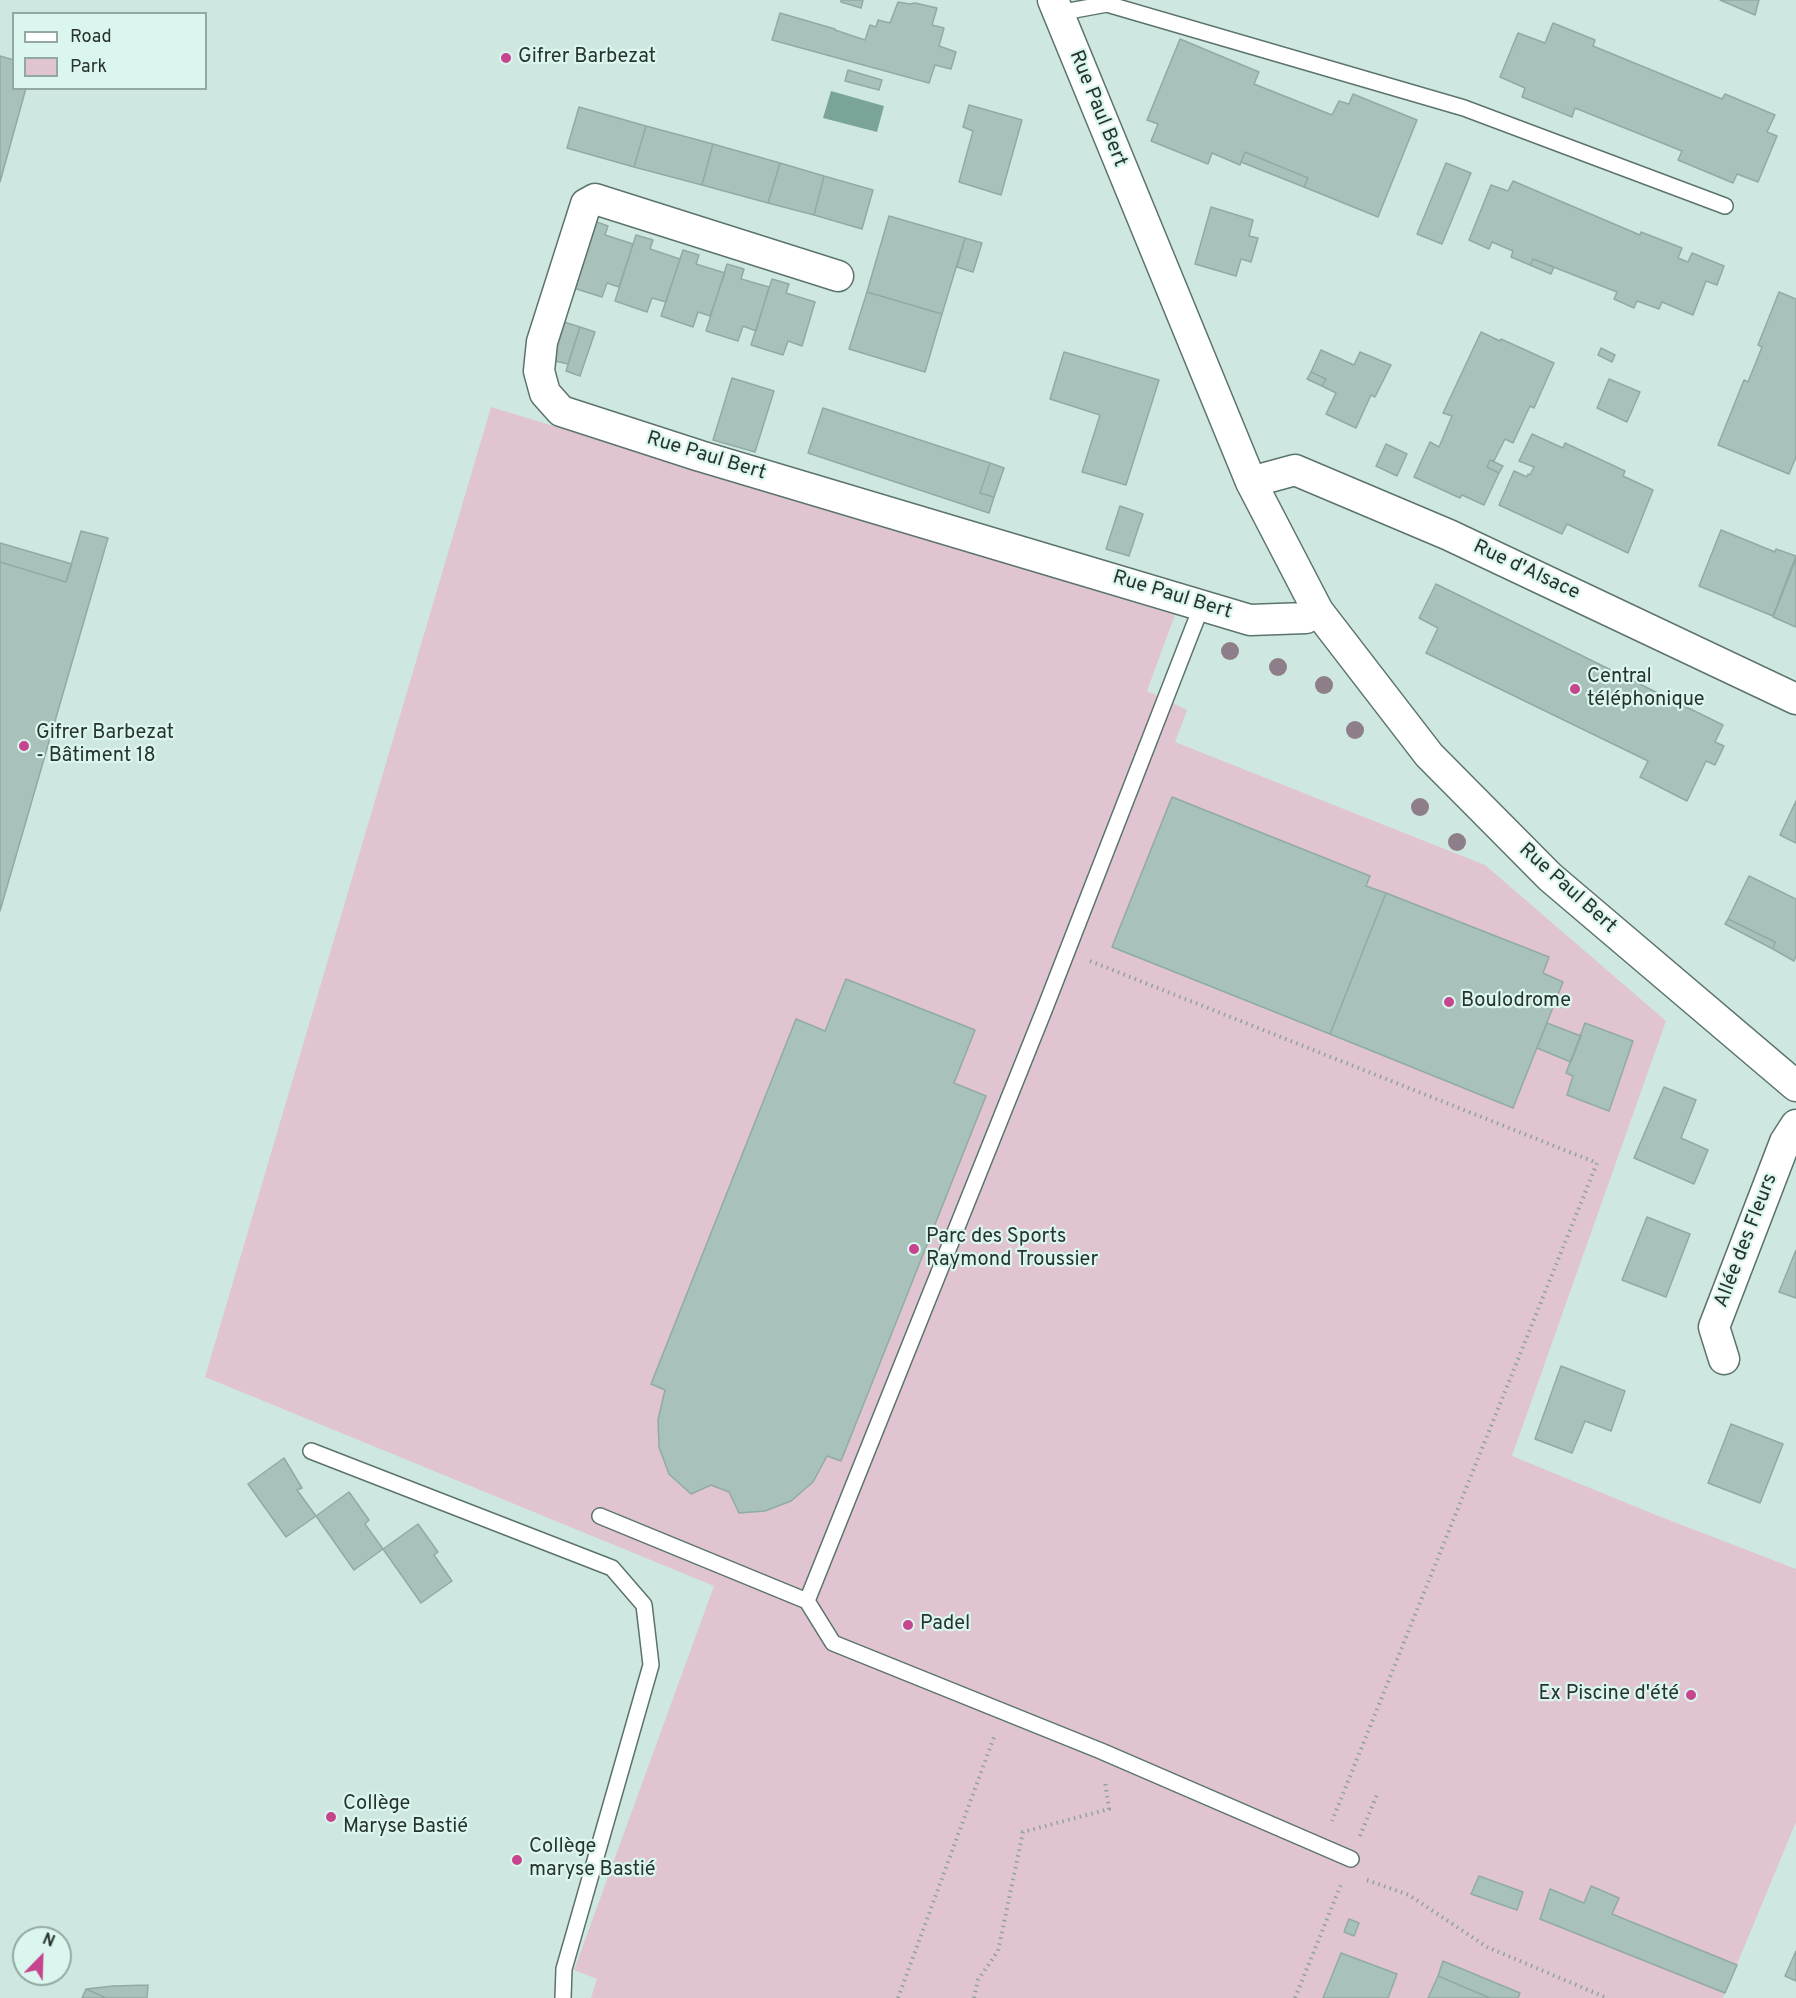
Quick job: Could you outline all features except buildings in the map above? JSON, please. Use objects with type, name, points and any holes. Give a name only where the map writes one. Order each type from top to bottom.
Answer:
[{"type":"street","name":"Rue Paul Bert","points":[[1055,6],[1251,482],[1318,611],[1429,755],[1551,877],[1796,1086]]},
{"type":"street","name":"Rue Paul Bert","points":[[838,276],[595,199],[586,204],[542,342],[538,371],[545,393],[561,411],[668,446],[1250,620],[1306,618],[1318,611]]},
{"type":"street","name":"Rue d'Alsace","points":[[1251,482],[1295,470],[1449,535],[1796,699]]},
{"type":"street","name":"Allée des Fleurs","points":[[1724,1359],[1714,1327],[1785,1142],[1796,1125]]},
{"type":"lane","points":[[1055,6],[1107,4],[1464,108],[1725,206]]},
{"type":"lane","points":[[807,1601],[1067,951],[1202,605]]},
{"type":"lane","points":[[311,1452],[612,1568],[644,1605],[651,1665],[564,1969],[563,1998]]},
{"type":"lane","points":[[600,1516],[807,1601],[833,1643],[1101,1751],[1322,1846],[1349,1866]]},
{"type":"path","points":[[1067,951],[1597,1163],[1322,1846]]},
{"type":"path","points":[[898,1998],[1003,1711]]},
{"type":"path","points":[[974,1998],[978,1980],[998,1951],[1023,1832],[1109,1809],[1101,1751]]},
{"type":"path","points":[[1294,1998],[1378,1792]]},
{"type":"path","points":[[1349,1866],[1409,1895],[1487,1947],[1607,1998]]},
{"type":"green space","name":"Parc des Sports Raymond Troussier","points":[[491,407],[1175,615],[1147,691],[1187,710],[1175,742],[1485,865],[1666,1021],[1512,1456],[1796,1569],[1796,1822],[1723,1998],[591,1998],[597,1979],[574,1970],[714,1586],[205,1377]]},
{"type":"shaded area","points":[[831,91],[884,106],[877,132],[823,118]]},
{"type":"place","name":"Gifrer Barbezat","points":[[506,58]]},
{"type":"place","name":"Central téléphonique","points":[[1575,689]]},
{"type":"place","name":"Gifrer Barbezat - Bâtiment 18","points":[[24,746]]},
{"type":"place","name":"Boulodrome","points":[[1449,1002]]},
{"type":"place","name":"Parc des Sports Raymond Troussier","points":[[914,1249]]},
{"type":"place","name":"Padel","points":[[908,1625]]},
{"type":"place","name":"Ex Piscine d'été","points":[[1691,1695]]},
{"type":"place","name":"Collège Maryse Bastié","points":[[331,1817]]},
{"type":"place","name":"Collège maryse Bastié","points":[[517,1860]]}]
